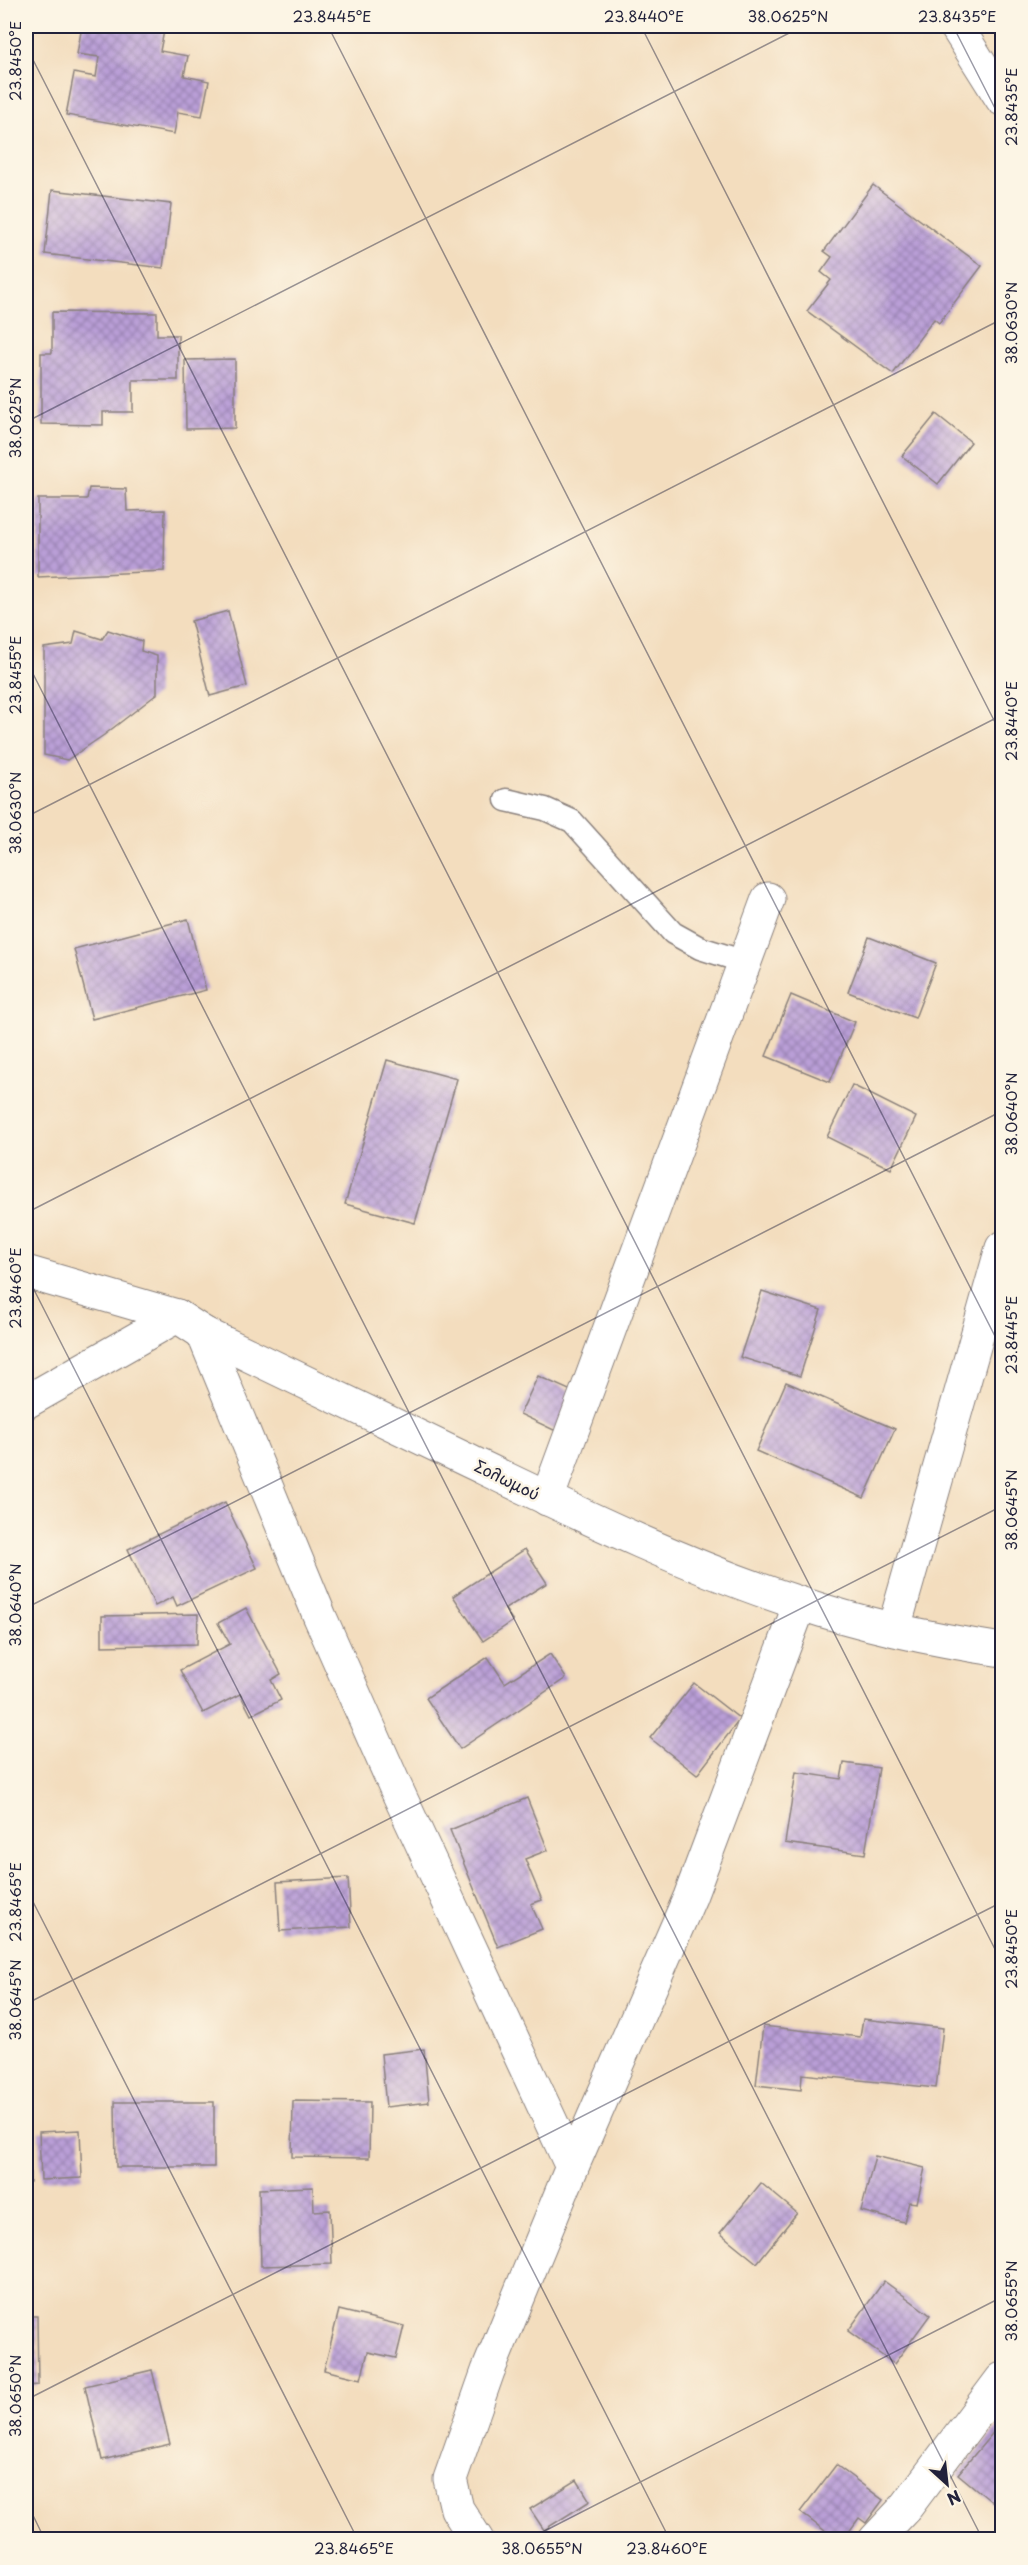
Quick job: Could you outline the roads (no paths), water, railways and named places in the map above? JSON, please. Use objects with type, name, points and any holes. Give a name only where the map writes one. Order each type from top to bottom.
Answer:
[{"type":"street","points":[[956,26],[1002,99]]},
{"type":"street","points":[[547,1499],[768,899]]},
{"type":"street","points":[[894,1628],[1002,1248]]},
{"type":"street","name":"Σολωμού","points":[[26,1272],[190,1324],[547,1499],[669,1554],[800,1604],[894,1628],[1002,1650]]},
{"type":"street","points":[[26,1402],[190,1324],[395,1786],[572,2167]]},
{"type":"street","points":[[477,2540],[457,2509],[450,2479],[488,2371],[572,2167],[690,1897],[800,1604]]},
{"type":"street","points":[[875,2540],[906,2507],[1002,2379]]},
{"type":"lane","points":[[506,800],[545,809],[572,821],[673,933],[699,948],[745,962]]}]
